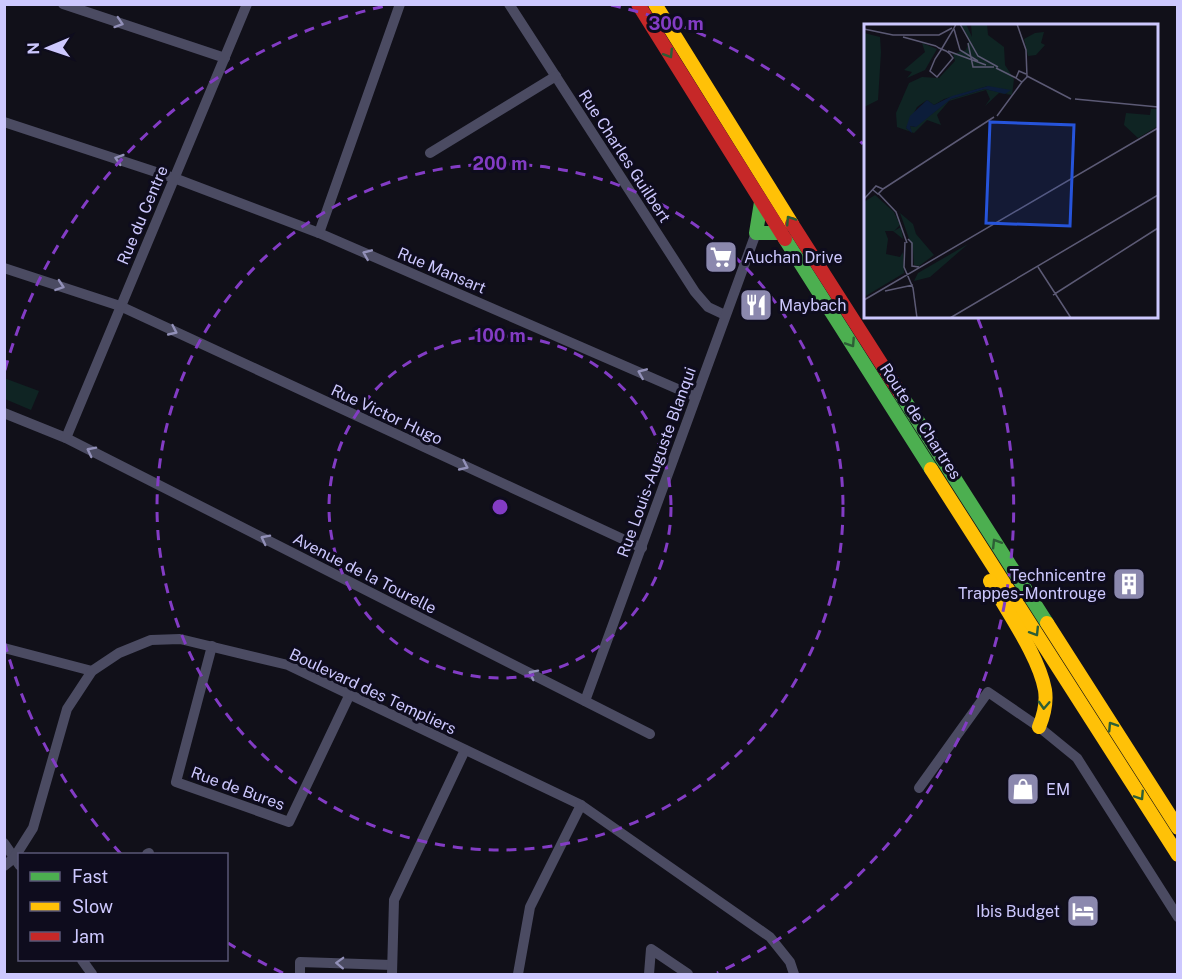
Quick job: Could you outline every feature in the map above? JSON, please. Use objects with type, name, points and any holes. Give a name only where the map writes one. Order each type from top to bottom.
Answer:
[{"type":"main road","name":"Route de Chartres","points":[[638,4],[781,233],[1178,855]]},
{"type":"main road","name":"Route de Chartres","points":[[655,4],[1178,828]]},
{"type":"main road","points":[[761,201],[756,233],[781,233]]},
{"type":"main road","points":[[964,520],[963,536],[1038,668],[1046,700],[1044,717],[1039,727]]},
{"type":"street","points":[[63,4],[225,58]]},
{"type":"street","name":"Rue du Centre","points":[[66,438],[247,4]]},
{"type":"street","points":[[319,233],[400,4]]},
{"type":"street","name":"Rue Charles Guilbert","points":[[509,4],[695,292],[708,307],[725,315]]},
{"type":"street","points":[[430,153],[556,76]]},
{"type":"street","name":"Rue Mansart","points":[[4,122],[174,178],[319,233],[696,397]]},
{"type":"street","name":"Rue Louis-Auguste Blanqui","points":[[585,701],[756,233]]},
{"type":"street","name":"Rue Victor Hugo","points":[[4,268],[120,306],[642,548]]},
{"type":"street","name":"Avenue de la Tourelle","points":[[4,413],[66,438],[650,734]]},
{"type":"street","name":"Boulevard des Templiers","points":[[21,853],[33,828],[67,709],[92,671],[119,653],[151,640],[180,639],[288,665],[580,805],[770,937],[790,962],[794,975]]},
{"type":"street","name":"Rue de Bures","points":[[212,646],[176,782],[289,822],[350,694]]},
{"type":"street","points":[[4,648],[92,671]]},
{"type":"street","points":[[919,788],[988,692],[1039,727],[1077,758],[1178,917]]},
{"type":"street","points":[[300,975],[300,962],[392,970],[394,900],[465,750]]},
{"type":"street","points":[[518,975],[530,907],[580,805]]},
{"type":"street","points":[[4,843],[17,862]]},
{"type":"street","name":"Boulevard des Templiers","points":[[4,866],[17,862]]},
{"type":"street","points":[[649,975],[651,949],[688,975]]},
{"type":"street","points":[[83,961],[92,975]]},
{"type":"green space","points":[[4,378],[39,391],[31,410],[5,399]]},
{"type":"traffic: fast","points":[[761,202],[756,233],[781,233]]},
{"type":"traffic: fast","points":[[785,239],[931,469]]},
{"type":"traffic: fast","points":[[900,393],[1047,623]]},
{"type":"traffic: slow","points":[[655,4],[792,224]]},
{"type":"traffic: slow","points":[[931,469],[1178,855]]},
{"type":"traffic: slow","points":[[990,581],[1022,634],[1042,677],[1046,700],[1039,727]]},
{"type":"traffic: slow","points":[[1047,623],[1178,828]]},
{"type":"traffic: jam","points":[[638,4],[785,239]]},
{"type":"traffic: jam","points":[[792,224],[900,393]]},
{"type":"place","name":"Auchan Drive","points":[[721,257]]},
{"type":"place","name":"Maybach","points":[[756,305]]},
{"type":"place","name":"Technicentre Trappes-Montrouge","points":[[1129,584]]},
{"type":"place","name":"EM","points":[[1023,789]]},
{"type":"place","name":"Ibis Budget","points":[[1083,911]]}]
